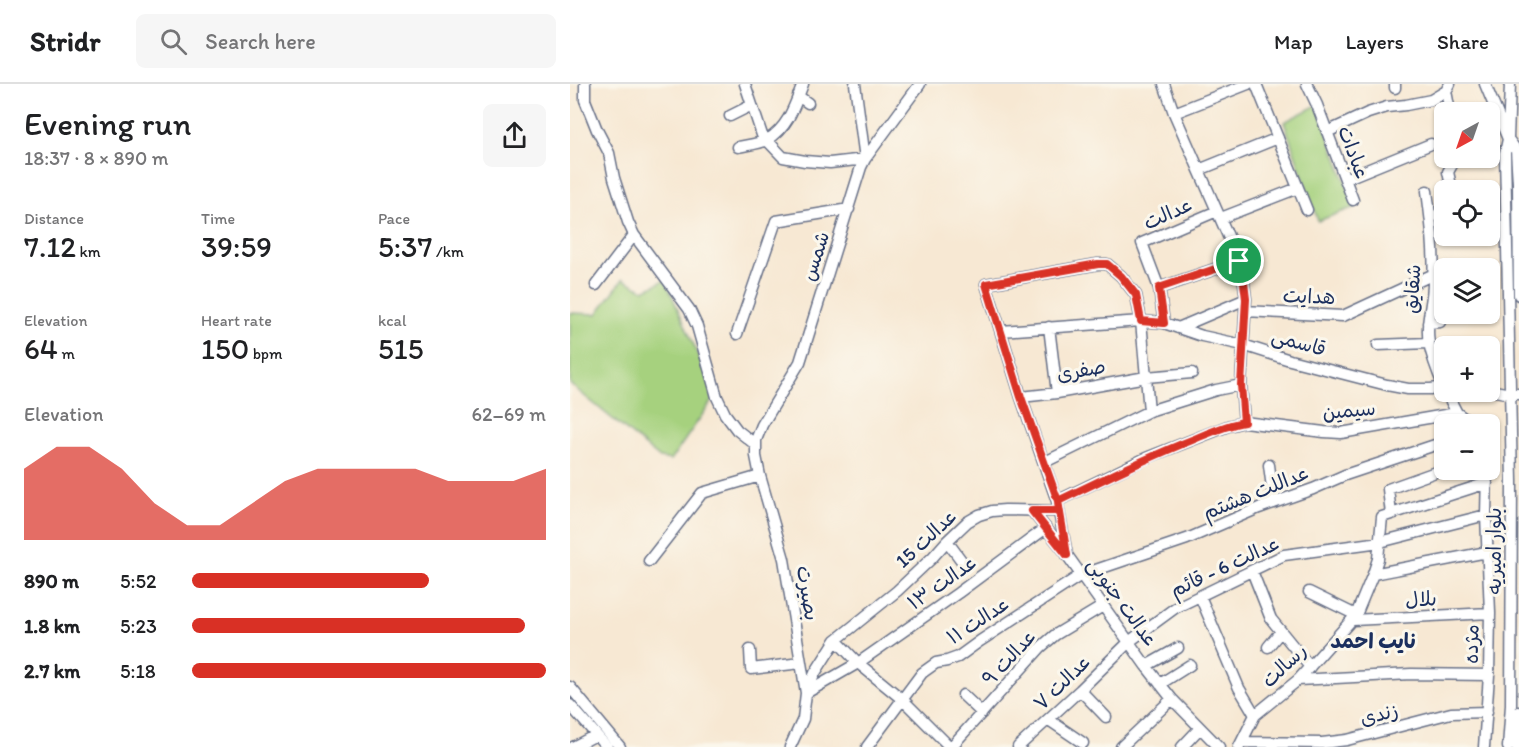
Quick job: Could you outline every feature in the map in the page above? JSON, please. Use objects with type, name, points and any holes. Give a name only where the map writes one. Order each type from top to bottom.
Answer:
[{"type":"street","points":[[585,84],[585,100],[609,153],[617,189],[634,235],[689,309],[697,326],[717,397],[725,414],[737,430],[756,445]]},
{"type":"street","points":[[745,84],[762,135],[783,158],[830,163],[865,159],[855,84]]},
{"type":"street","points":[[738,147],[766,140],[780,128],[791,114],[803,84]]},
{"type":"street","points":[[907,84],[911,96]]},
{"type":"street","name":"شمس","points":[[756,445],[762,425],[800,362],[857,178],[865,159],[920,84]]},
{"type":"street","points":[[1058,506],[1146,458],[1244,422],[1241,385],[1246,299],[1239,261],[1174,113],[1164,84]]},
{"type":"street","points":[[1174,113],[1248,84]]},
{"type":"street","points":[[1256,84],[1307,210]]},
{"type":"street","name":"عبادات","points":[[1307,84],[1353,200]]},
{"type":"street","name":"بلوار امیریه","points":[[1485,84],[1514,138],[1516,150],[1519,183],[1519,295]]},
{"type":"street","points":[[1514,138],[1510,84],[1518,84]]},
{"type":"street","points":[[1327,132],[1387,107],[1431,100],[1448,88]]},
{"type":"street","points":[[798,96],[808,103]]},
{"type":"street","points":[[730,116],[752,105]]},
{"type":"street","points":[[1199,170],[1278,138]]},
{"type":"street","name":"بلوار امیریه","points":[[1508,747],[1511,705],[1512,481],[1515,394],[1505,153],[1514,138]]},
{"type":"street","points":[[1345,179],[1431,144]]},
{"type":"street","points":[[1219,215],[1298,188]]},
{"type":"street","name":"شقایق","points":[[1427,191],[1437,258]]},
{"type":"street","points":[[737,334],[777,221],[849,209]]},
{"type":"street","name":"عدالت","points":[[1164,323],[1159,288],[1142,243],[1219,215]]},
{"type":"street","points":[[596,285],[634,235]]},
{"type":"street","points":[[1159,288],[1239,261]]},
{"type":"street","name":"عدالت جنوبی","points":[[1141,321],[1136,295],[1121,276],[1107,264],[986,284],[1021,397],[1045,462],[1058,506],[1067,555],[1160,684],[1219,747]]},
{"type":"street","name":"هدایت","points":[[1245,311],[1343,316],[1434,277]]},
{"type":"street","name":"شقایق","points":[[1434,294],[1428,323],[1429,344],[1434,362]]},
{"type":"street","points":[[1178,328],[1246,299]]},
{"type":"street","points":[[1141,321],[1149,411]]},
{"type":"street","name":"قاسمی","points":[[1001,331],[1141,321],[1164,323],[1202,336],[1387,385],[1408,389],[1434,389]]},
{"type":"street","points":[[1428,323],[1434,322]]},
{"type":"street","points":[[1049,327],[1057,393]]},
{"type":"street","points":[[1378,345],[1429,344]]},
{"type":"street","name":"صفری","points":[[1021,397],[1146,377],[1192,373]]},
{"type":"street","points":[[1045,462],[1149,411],[1216,390],[1241,385]]},
{"type":"street","points":[[1500,392],[1515,394]]},
{"type":"street","points":[[1451,402],[1456,413]]},
{"type":"street","name":"سیمین","points":[[1244,422],[1341,433],[1456,413]]},
{"type":"street","name":"بصیرت","points":[[756,445],[760,476],[784,559],[806,693],[802,719],[790,747]]},
{"type":"street","name":"عداللت هشتم","points":[[1081,575],[1187,539],[1345,475],[1434,445]]},
{"type":"street","points":[[1269,465],[1274,502]]},
{"type":"street","points":[[1434,473],[1388,489],[1390,514],[1487,483]]},
{"type":"street","points":[[649,561],[702,493],[760,476]]},
{"type":"street","name":"مژده","points":[[1484,747],[1490,613],[1487,483]]},
{"type":"street","name":"عدالت 15","points":[[806,693],[814,673],[836,639],[897,591],[967,522],[992,511],[1032,511],[1058,506]]},
{"type":"street","points":[[1032,511],[1067,555]]},
{"type":"street","name":"رسالت","points":[[1241,744],[1255,715],[1298,680],[1355,617],[1374,574],[1379,553],[1382,517],[1390,514]]},
{"type":"street","name":"عدالت 6 - قائم","points":[[1130,641],[1175,608],[1284,555],[1380,542],[1486,515]]},
{"type":"street","name":"عدالت ۱۳","points":[[806,693],[858,663],[1046,528]]},
{"type":"street","points":[[947,541],[961,561]]},
{"type":"street","points":[[1374,574],[1487,552]]},
{"type":"street","points":[[1252,571],[1272,620],[1310,667]]},
{"type":"street","name":"عدالت ۱۱","points":[[867,747],[928,668],[936,663],[947,662],[958,657],[1081,575]]},
{"type":"street","points":[[1309,592],[1355,617]]},
{"type":"street","points":[[1200,596],[1239,688],[1255,715]]},
{"type":"street","name":"عدالت ۹","points":[[951,747],[1048,640],[1103,606]]},
{"type":"street","name":"بلال","points":[[1355,617],[1490,613]]},
{"type":"street","points":[[1268,647],[1281,631]]},
{"type":"street","points":[[836,639],[858,663],[903,700],[951,747]]},
{"type":"street","name":"عدالت ۷","points":[[1018,747],[1130,641]]},
{"type":"street","points":[[1146,666],[1178,648]]},
{"type":"street","points":[[750,650],[751,669],[801,663]]},
{"type":"street","points":[[1160,684],[1190,664]]},
{"type":"street","points":[[1298,680],[1411,674],[1489,675]]},
{"type":"street","points":[[570,687],[620,747]]},
{"type":"street","points":[[1080,690],[1106,717]]},
{"type":"street","points":[[963,695],[982,713]]},
{"type":"street","points":[[1121,747],[1172,699]]},
{"type":"street","points":[[570,705],[607,747]]},
{"type":"street","name":"زندی","points":[[1241,744],[1322,743],[1347,740],[1451,713],[1487,712]]},
{"type":"street","points":[[1516,747],[1519,712]]},
{"type":"street","points":[[1049,720],[1083,743]]},
{"type":"street","points":[[1182,747],[1200,728]]},
{"type":"street","points":[[573,747],[596,735]]},
{"type":"green space","points":[[1317,105],[1355,207],[1318,221],[1284,122]]},
{"type":"green space","points":[[623,279],[644,290],[665,280],[716,395],[671,460],[660,458],[570,384],[570,313],[597,314]]},
{"type":"district","name":"نایب احمد","points":[[1373,640]]},
{"type":"route","points":[[1239,261],[1159,288],[1164,323],[1141,321],[1136,295],[1121,276],[1107,264],[986,284],[1021,397],[1058,501],[1067,555],[1032,511],[1059,511],[1058,501],[1146,458],[1244,422],[1241,385],[1246,299],[1239,261]]}]
